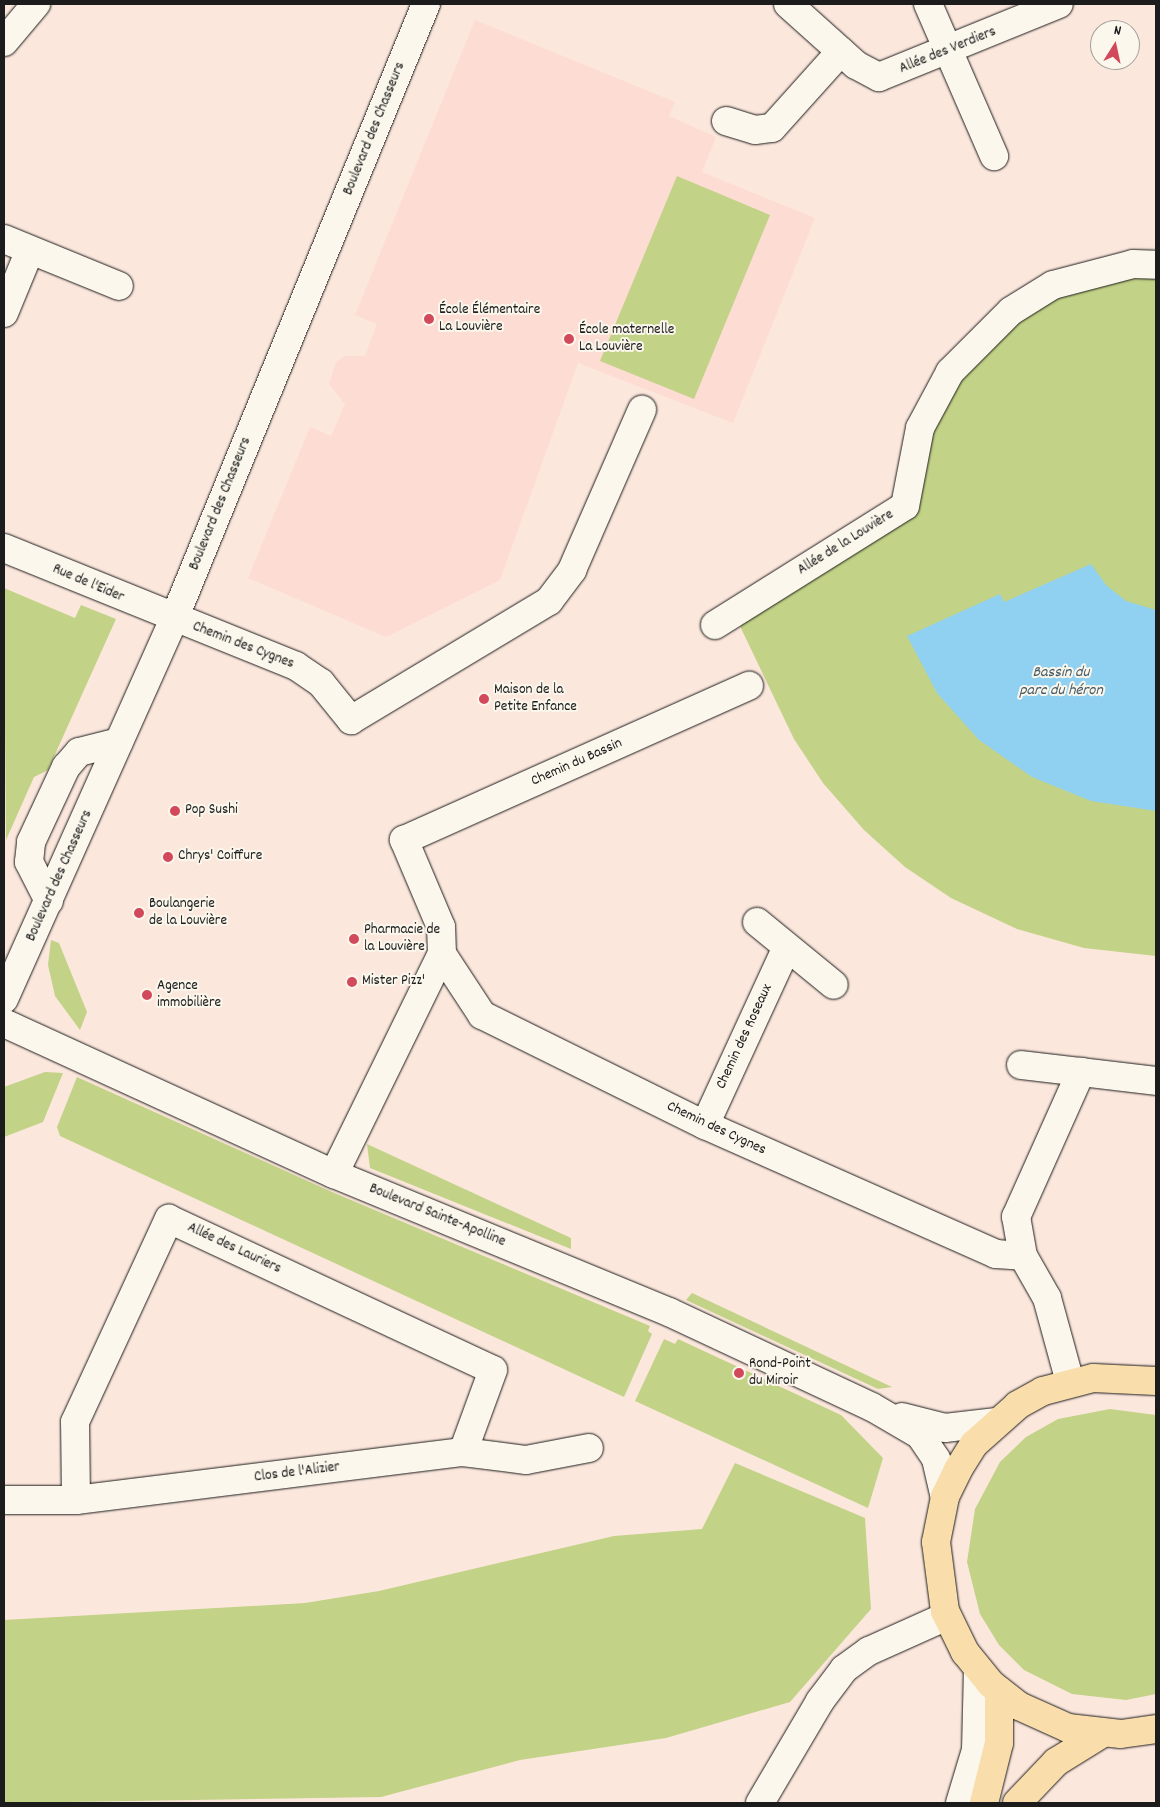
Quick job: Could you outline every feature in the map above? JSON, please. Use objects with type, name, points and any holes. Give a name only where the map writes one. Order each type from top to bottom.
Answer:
[{"type":"main road","points":[[1156,1381],[1116,1376],[1070,1382],[1043,1391],[995,1422],[974,1444],[945,1497],[936,1566],[947,1616],[978,1670],[999,1691],[1051,1722],[1103,1733],[1156,1729]]},
{"type":"main road","points":[[984,1803],[999,1743],[999,1691]]},
{"type":"main road","points":[[1018,1803],[1056,1762],[1103,1733]]},
{"type":"street","points":[[4,42],[36,4]]},
{"type":"street","name":"Boulevard des Chasseurs","points":[[4,999],[174,619],[426,4]]},
{"type":"street","name":"Allée des Verdiers","points":[[788,4],[865,72],[879,77],[949,51],[1059,4]]},
{"type":"street","points":[[928,4],[994,156]]},
{"type":"street","points":[[726,120],[755,130],[772,128],[840,51]]},
{"type":"street","points":[[4,239],[119,286]]},
{"type":"street","points":[[4,313],[30,250]]},
{"type":"street","name":"Allée de la Louvière","points":[[716,625],[905,506],[920,428],[950,372],[1011,311],[1052,285],[1133,264],[1156,265]]},
{"type":"street","name":"Chemin des Cygnes","points":[[174,619],[296,666],[321,683],[351,720],[549,601],[572,570],[642,410]]},
{"type":"street","name":"Rue de l'Eider","points":[[4,548],[174,619]]},
{"type":"street","name":"Chemin du Bassin","points":[[442,954],[441,927],[404,840],[749,686]]},
{"type":"street","points":[[49,901],[29,862],[31,842],[66,767],[79,752],[119,742]]},
{"type":"street","points":[[757,922],[786,949],[834,985]]},
{"type":"street","name":"Chemin des Roseaux","points":[[704,1125],[786,949]]},
{"type":"street","points":[[334,1174],[442,954]]},
{"type":"street","name":"Chemin des Cygnes","points":[[442,954],[482,1015],[704,1125],[996,1254],[1023,1256]]},
{"type":"street","name":"Boulevard Sainte-Apolline","points":[[4,1023],[334,1174],[669,1312],[872,1407],[920,1435],[936,1459],[945,1497]]},
{"type":"street","points":[[1021,1065],[1156,1081]]},
{"type":"street","points":[[1070,1382],[1047,1298],[1023,1256],[1016,1217],[1081,1072]]},
{"type":"street","name":"Allée des Lauriers","points":[[76,1500],[74,1422],[169,1219],[493,1370],[463,1452]]},
{"type":"street","name":"Boulevard Sainte-Apolline","points":[[872,1407],[945,1428],[995,1422]]},
{"type":"street","name":"Clos de l'Alizier","points":[[4,1500],[76,1500],[463,1452],[526,1460],[589,1448]]},
{"type":"street","points":[[760,1803],[820,1701],[844,1669],[869,1651],[947,1616]]},
{"type":"street","points":[[960,1803],[976,1750],[978,1670]]},
{"type":"shaded area","name":"École maternelle La Louvière","points":[[475,20],[675,102],[669,116],[716,137],[702,172],[815,218],[733,423],[578,363],[500,580],[386,637],[248,578],[310,427],[331,436],[345,404],[329,384],[336,362],[345,356],[365,356],[377,324],[355,315]]},
{"type":"green space","points":[[677,176],[770,215],[694,399],[600,361]]},
{"type":"green space","points":[[1156,270],[1156,956],[1084,948],[1017,929],[951,898],[905,867],[864,830],[823,783],[794,739],[738,622],[919,509],[933,426],[965,367],[1043,296]]},
{"type":"green space","points":[[4,588],[75,618],[81,605],[116,619],[48,770],[34,777],[6,840]]},
{"type":"green space","points":[[51,940],[59,943],[87,1012],[80,1030],[55,996],[48,965]]},
{"type":"green space","points":[[45,1072],[63,1073],[43,1122],[4,1137],[4,1087]]},
{"type":"green space","points":[[77,1077],[332,1192],[650,1326],[648,1331],[652,1334],[624,1397],[60,1136],[57,1127]]},
{"type":"green space","points":[[367,1144],[571,1238],[571,1249],[370,1168]]},
{"type":"green space","points":[[692,1293],[892,1387],[878,1389],[686,1300]]},
{"type":"green space","points":[[664,1339],[675,1344],[678,1339],[841,1415],[883,1458],[868,1508],[635,1401]]},
{"type":"green space","points":[[1110,1409],[1156,1415],[1156,1694],[1126,1700],[1072,1694],[1024,1670],[999,1645],[980,1614],[967,1562],[975,1509],[1000,1462],[1026,1437],[1058,1419]]},
{"type":"green space","points":[[735,1463],[865,1518],[871,1609],[790,1702],[666,1738],[520,1760],[381,1797],[4,1803],[4,1620],[305,1603],[379,1591],[614,1536],[702,1529]]},
{"type":"water","name":"Bassin du parc du héron","points":[[1091,564],[1106,585],[1126,601],[1156,610],[1156,811],[1091,801],[1032,777],[979,740],[937,693],[907,636],[1000,594],[1004,602]]},
{"type":"place","name":"École Élémentaire La Louvière","points":[[429,319]]},
{"type":"place","name":"École maternelle La Louvière","points":[[569,339]]},
{"type":"place","name":"Maison de la Petite Enfance","points":[[484,699]]},
{"type":"place","name":"Pop Sushi","points":[[175,811]]},
{"type":"place","name":"Chrys' Coiffure","points":[[168,857]]},
{"type":"place","name":"Boulangerie de la Louvière","points":[[139,913]]},
{"type":"place","name":"Pharmacie de la Louvière","points":[[354,939]]},
{"type":"place","name":"Mister Pizz'","points":[[352,982]]},
{"type":"place","name":"Agence immobilière","points":[[147,995]]},
{"type":"place","name":"Rond-Point du Miroir","points":[[739,1373]]}]
